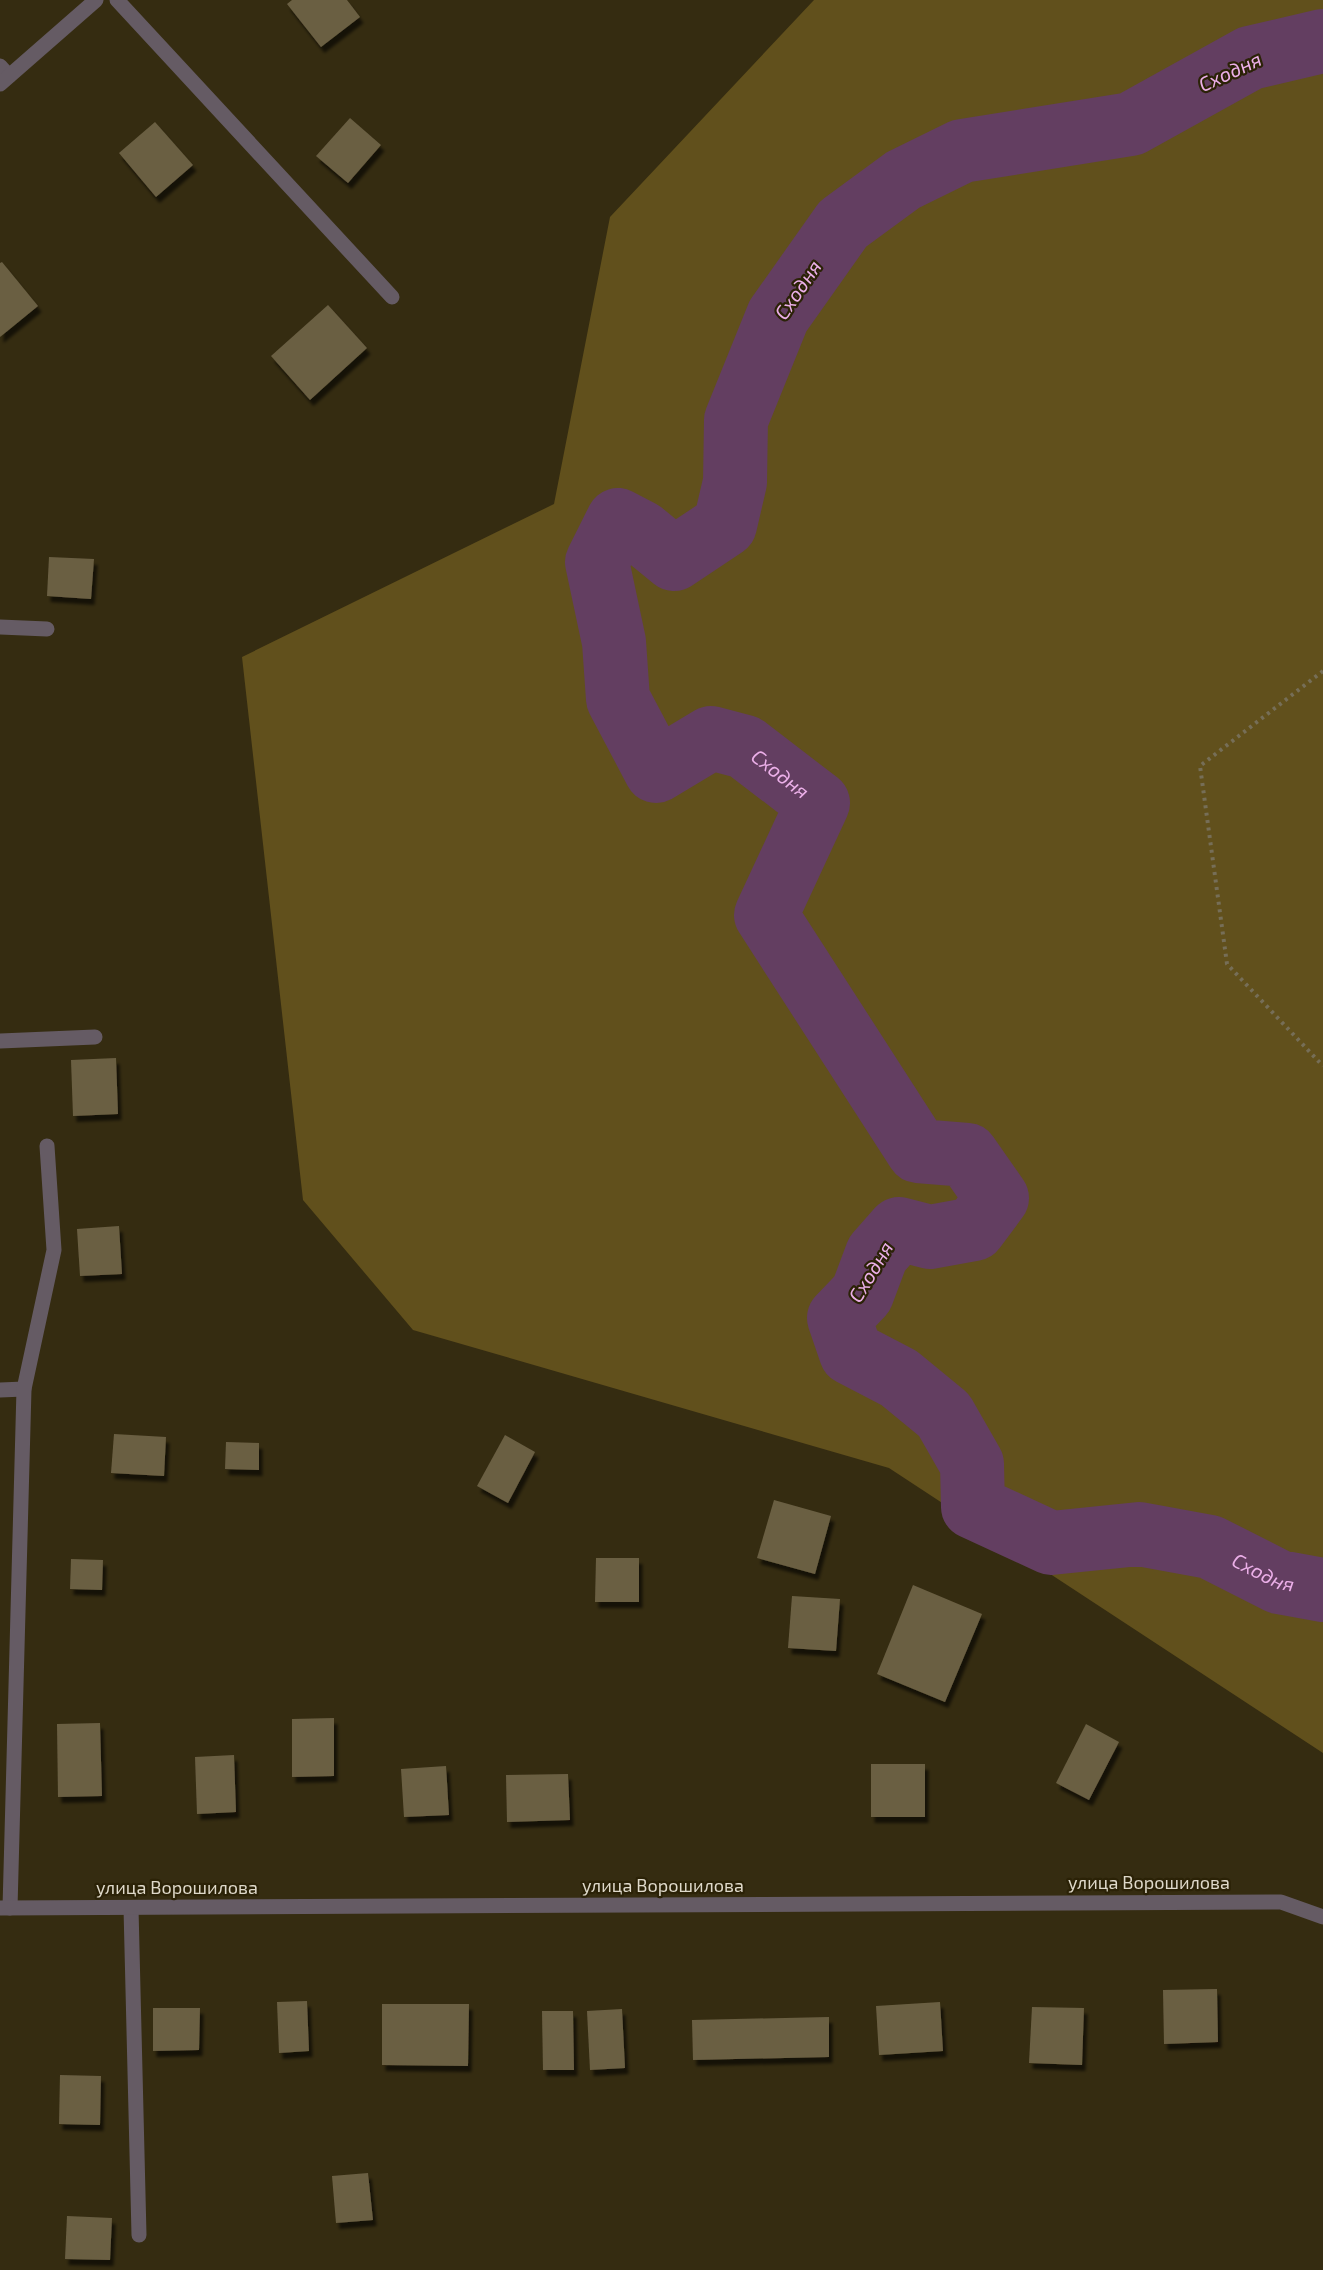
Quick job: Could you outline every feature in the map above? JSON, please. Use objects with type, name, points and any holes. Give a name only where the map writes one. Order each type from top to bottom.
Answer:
[{"type":"street","points":[[3,75],[96,0]]},
{"type":"street","points":[[117,0],[392,297]]},
{"type":"street","points":[[0,627],[47,629]]},
{"type":"street","points":[[0,1041],[95,1037]]},
{"type":"street","points":[[5,1908],[24,1389],[54,1250],[47,1146]]},
{"type":"street","points":[[0,1390],[24,1389]]},
{"type":"street","name":"улица Ворошилова","points":[[5,1908],[1281,1902],[1323,1917]]},
{"type":"street","points":[[131,1908],[139,2235]]},
{"type":"path","points":[[1323,671],[1200,766],[1227,964],[1323,1066]]},
{"type":"shaded area","points":[[814,0],[1323,0],[1323,1753],[889,1468],[413,1330],[303,1200],[242,657],[554,504],[610,217]]},
{"type":"building","points":[[292,0],[347,0],[360,17],[321,47],[287,4]]},
{"type":"building","points":[[350,118],[381,145],[348,183],[316,156]]},
{"type":"building","points":[[155,122],[193,165],[156,197],[119,153]]},
{"type":"building","points":[[2,262],[38,306],[0,337],[0,263]]},
{"type":"building","points":[[328,305],[367,348],[310,400],[271,356]]},
{"type":"building","points":[[49,557],[94,559],[91,599],[47,596]]},
{"type":"building","points":[[116,1058],[118,1114],[73,1116],[71,1060]]},
{"type":"building","points":[[119,1226],[122,1274],[80,1276],[77,1229]]},
{"type":"building","points":[[114,1434],[166,1437],[164,1476],[111,1473]]},
{"type":"building","points":[[505,1435],[535,1452],[508,1503],[477,1486]]},
{"type":"building","points":[[226,1442],[259,1443],[259,1470],[225,1469]]},
{"type":"building","points":[[774,1500],[831,1516],[815,1574],[757,1558]]},
{"type":"building","points":[[596,1558],[639,1558],[639,1602],[595,1602]]},
{"type":"building","points":[[71,1559],[103,1560],[102,1590],[70,1589]]},
{"type":"building","points":[[913,1585],[982,1614],[945,1702],[877,1674]]},
{"type":"building","points":[[792,1596],[840,1599],[836,1651],[788,1648]]},
{"type":"building","points":[[334,1718],[334,1776],[292,1777],[292,1719]]},
{"type":"building","points":[[100,1723],[102,1796],[58,1797],[57,1724]]},
{"type":"building","points":[[1086,1724],[1119,1742],[1089,1800],[1056,1783]]},
{"type":"building","points":[[234,1755],[236,1812],[197,1814],[195,1757]]},
{"type":"building","points":[[871,1764],[925,1764],[925,1817],[871,1817]]},
{"type":"building","points":[[446,1766],[449,1815],[404,1817],[401,1769]]},
{"type":"building","points":[[568,1774],[570,1820],[507,1822],[506,1775]]},
{"type":"building","points":[[1217,1989],[1218,2042],[1164,2044],[1163,1990]]},
{"type":"building","points":[[307,2001],[309,2051],[279,2053],[277,2002]]},
{"type":"building","points":[[940,2002],[943,2051],[879,2055],[876,2006]]},
{"type":"building","points":[[382,2004],[469,2004],[468,2066],[382,2065]]},
{"type":"building","points":[[1032,2007],[1084,2008],[1082,2065],[1029,2063]]},
{"type":"building","points":[[153,2008],[200,2008],[199,2050],[153,2051]]},
{"type":"building","points":[[622,2009],[625,2068],[590,2070],[587,2011]]},
{"type":"building","points":[[542,2011],[573,2011],[574,2070],[543,2070]]},
{"type":"building","points":[[829,2017],[829,2057],[693,2060],[692,2020]]},
{"type":"building","points":[[60,2075],[101,2076],[100,2125],[59,2124]]},
{"type":"building","points":[[368,2173],[373,2220],[336,2223],[332,2176]]},
{"type":"building","points":[[67,2216],[112,2218],[110,2260],[65,2259]]},
{"type":"waterway","name":"Сходня","points":[[1323,41],[1250,58],[1131,124],[962,151],[903,180],[843,224],[778,316],[736,420],[735,482],[725,525],[674,559],[641,532],[618,520],[597,562],[614,642],[618,699],[656,771],[711,738],[745,747],[818,803],[766,915],[918,1151],[967,1155],[997,1198],[974,1229],[930,1237],[899,1229],[877,1254],[862,1294],[839,1318],[851,1353],[899,1378],[944,1415],[972,1464],[973,1507],[1051,1543],[1139,1534],[1210,1547],[1279,1582],[1323,1590]]}]
